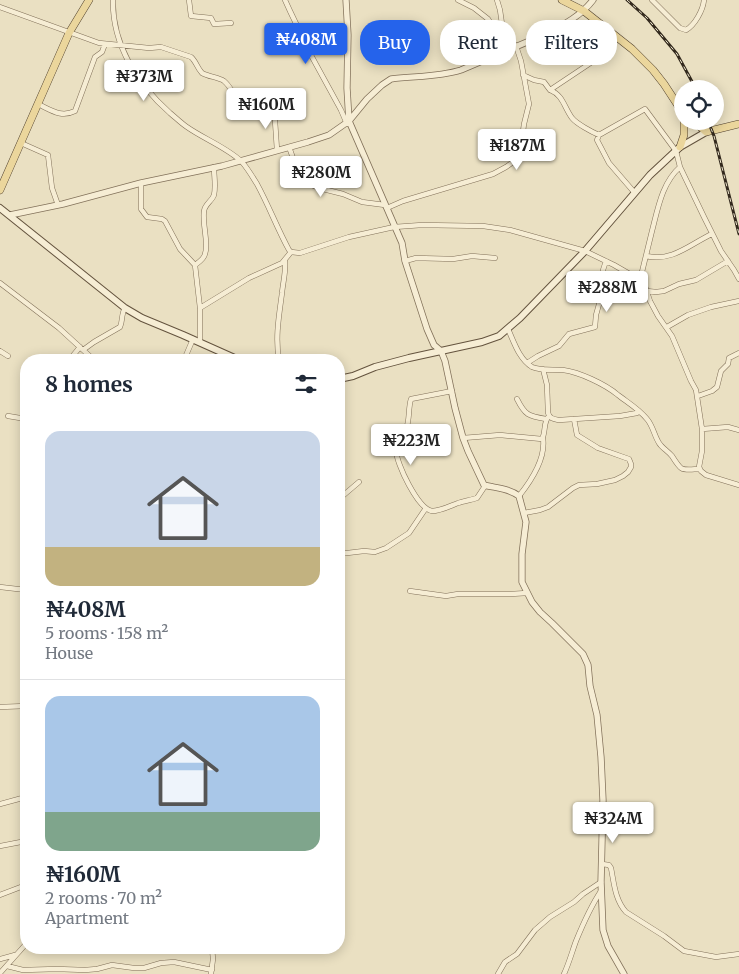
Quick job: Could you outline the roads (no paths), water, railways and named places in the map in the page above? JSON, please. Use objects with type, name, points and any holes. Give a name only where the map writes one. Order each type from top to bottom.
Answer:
[{"type":"main road","points":[[0,190],[69,33],[89,0]]},
{"type":"main road","points":[[562,0],[584,11],[595,20]]},
{"type":"main road","points":[[617,38],[632,48],[674,98]]},
{"type":"main road","points":[[345,377],[400,360],[487,341],[499,336],[520,318],[585,250],[650,174],[678,149],[706,132],[737,124]]},
{"type":"main road","points":[[678,149],[684,135],[684,130]]},
{"type":"main road","points":[[0,208],[125,308],[142,318],[226,354]]},
{"type":"street","points":[[113,0],[115,22],[121,45],[135,73],[149,93],[186,126],[240,160],[248,169],[264,197],[286,246],[292,252],[300,253],[350,237],[394,227],[422,225],[483,226],[510,230],[585,250],[640,280],[647,290],[658,316],[667,327],[676,344],[697,392],[702,429],[702,451],[699,467],[706,475],[739,485]]},
{"type":"street","points":[[189,0],[192,16],[211,18],[214,24],[231,23]]},
{"type":"street","points":[[285,0],[300,33],[348,122],[402,244],[405,261],[427,329],[434,345],[441,351],[445,361],[463,438],[485,486]]},
{"type":"street","points":[[346,0],[348,122]]},
{"type":"street","points":[[458,0],[474,8],[489,20]]},
{"type":"street","points":[[497,0],[501,20]]},
{"type":"street","points":[[289,147],[298,169],[309,184],[362,202],[386,207],[492,174],[513,162],[520,153],[529,104],[516,46],[551,31],[584,11],[594,0]]},
{"type":"street","points":[[652,0],[680,28],[686,30],[699,14],[704,0]]},
{"type":"street","points":[[0,7],[69,33],[105,44],[149,48],[161,47],[187,55],[194,60],[202,72],[226,83],[240,100],[274,106],[277,150]]},
{"type":"street","points":[[38,104],[64,115],[75,111],[95,58],[102,52],[105,44]]},
{"type":"street","points":[[10,215],[58,205],[142,183],[214,168],[308,142],[329,135],[348,122],[367,99],[391,79],[454,72],[471,65]]},
{"type":"street","points":[[550,90],[588,65]]},
{"type":"street","points":[[524,76],[544,82],[550,90],[556,92],[563,100],[573,119],[599,135]]},
{"type":"street","points":[[634,192],[608,163],[597,140],[599,135],[646,109],[678,149],[680,167],[712,234],[739,279]]},
{"type":"street","points":[[20,143],[48,155],[52,188],[58,205]]},
{"type":"street","points":[[640,280],[661,198],[674,172],[680,167]]},
{"type":"street","points":[[195,265],[204,257],[206,250],[204,213],[206,205],[214,195],[214,168]]},
{"type":"street","points":[[142,183],[141,209],[147,217],[165,221],[180,249],[195,265],[200,308],[200,342]]},
{"type":"street","points":[[646,256],[680,253],[712,234]]},
{"type":"street","points":[[200,308],[248,278],[284,261],[292,252]]},
{"type":"street","points":[[405,261],[416,258],[459,258],[472,256],[495,258]]},
{"type":"street","points":[[278,354],[277,331],[285,277],[284,261]]},
{"type":"street","points":[[528,363],[559,346],[569,334],[594,327],[601,297],[603,270],[606,261]]},
{"type":"street","points":[[647,290],[664,291],[679,284],[696,280],[728,261]]},
{"type":"street","points":[[0,283],[59,328],[87,354]]},
{"type":"street","points":[[667,327],[688,315],[711,307],[739,301]]},
{"type":"street","points":[[75,354],[120,327],[122,311],[125,308]]},
{"type":"street","points":[[508,329],[519,353],[528,363],[535,368],[564,370],[580,374],[608,388],[646,418],[652,426],[660,445],[671,455],[678,466],[686,470],[700,469]]},
{"type":"street","points":[[187,354],[193,339]]},
{"type":"street","points":[[0,351],[8,356]]},
{"type":"street","points":[[698,396],[718,387],[722,371],[728,364],[729,358],[739,353]]},
{"type":"street","points":[[519,496],[542,458],[547,417],[547,385],[543,369]]},
{"type":"street","points":[[452,391],[411,399],[407,428],[397,444],[396,451],[404,475],[415,494],[426,508],[432,511],[476,499],[485,486]]},
{"type":"street","points":[[517,399],[522,409],[528,415],[559,420],[620,416],[639,411]]},
{"type":"street","points":[[8,416],[20,418]]},
{"type":"street","points":[[524,513],[548,507],[576,486],[609,482],[623,476],[630,470],[631,464],[627,458],[598,448],[577,435],[574,419]]},
{"type":"street","points":[[702,429],[728,427],[739,430]]},
{"type":"street","points":[[463,438],[500,435],[543,438]]},
{"type":"street","points":[[345,494],[359,482]]},
{"type":"street","points":[[485,486],[498,487],[516,493],[519,496],[526,522],[521,570],[522,582],[540,612],[582,654],[588,665],[590,686],[597,715],[601,757],[603,800],[601,890],[603,930],[608,946],[624,974]]},
{"type":"street","points":[[345,553],[375,552],[386,548],[409,533],[426,508]]},
{"type":"street","points":[[0,587],[20,589]]},
{"type":"street","points":[[410,592],[446,596],[527,592]]},
{"type":"street","points":[[0,707],[20,706]]},
{"type":"street","points":[[0,804],[20,799]]},
{"type":"street","points":[[0,846],[20,842]]},
{"type":"street","points":[[602,864],[609,865],[611,868],[622,908],[684,951],[716,957],[739,954]]},
{"type":"street","points":[[498,974],[505,962],[518,954],[535,930],[550,917],[601,882]]},
{"type":"street","points":[[0,896],[20,887]]},
{"type":"street","points":[[564,974],[576,942],[601,890]]},
{"type":"street","points":[[0,972],[20,951]]},
{"type":"street","points":[[16,955],[0,961],[6,966],[24,970],[56,969],[79,972],[112,965],[144,968],[174,962],[211,972],[213,954]]},
{"type":"railway","points":[[627,0],[647,18],[677,54],[691,80]]},
{"type":"railway","points":[[712,130],[739,234]]}]
